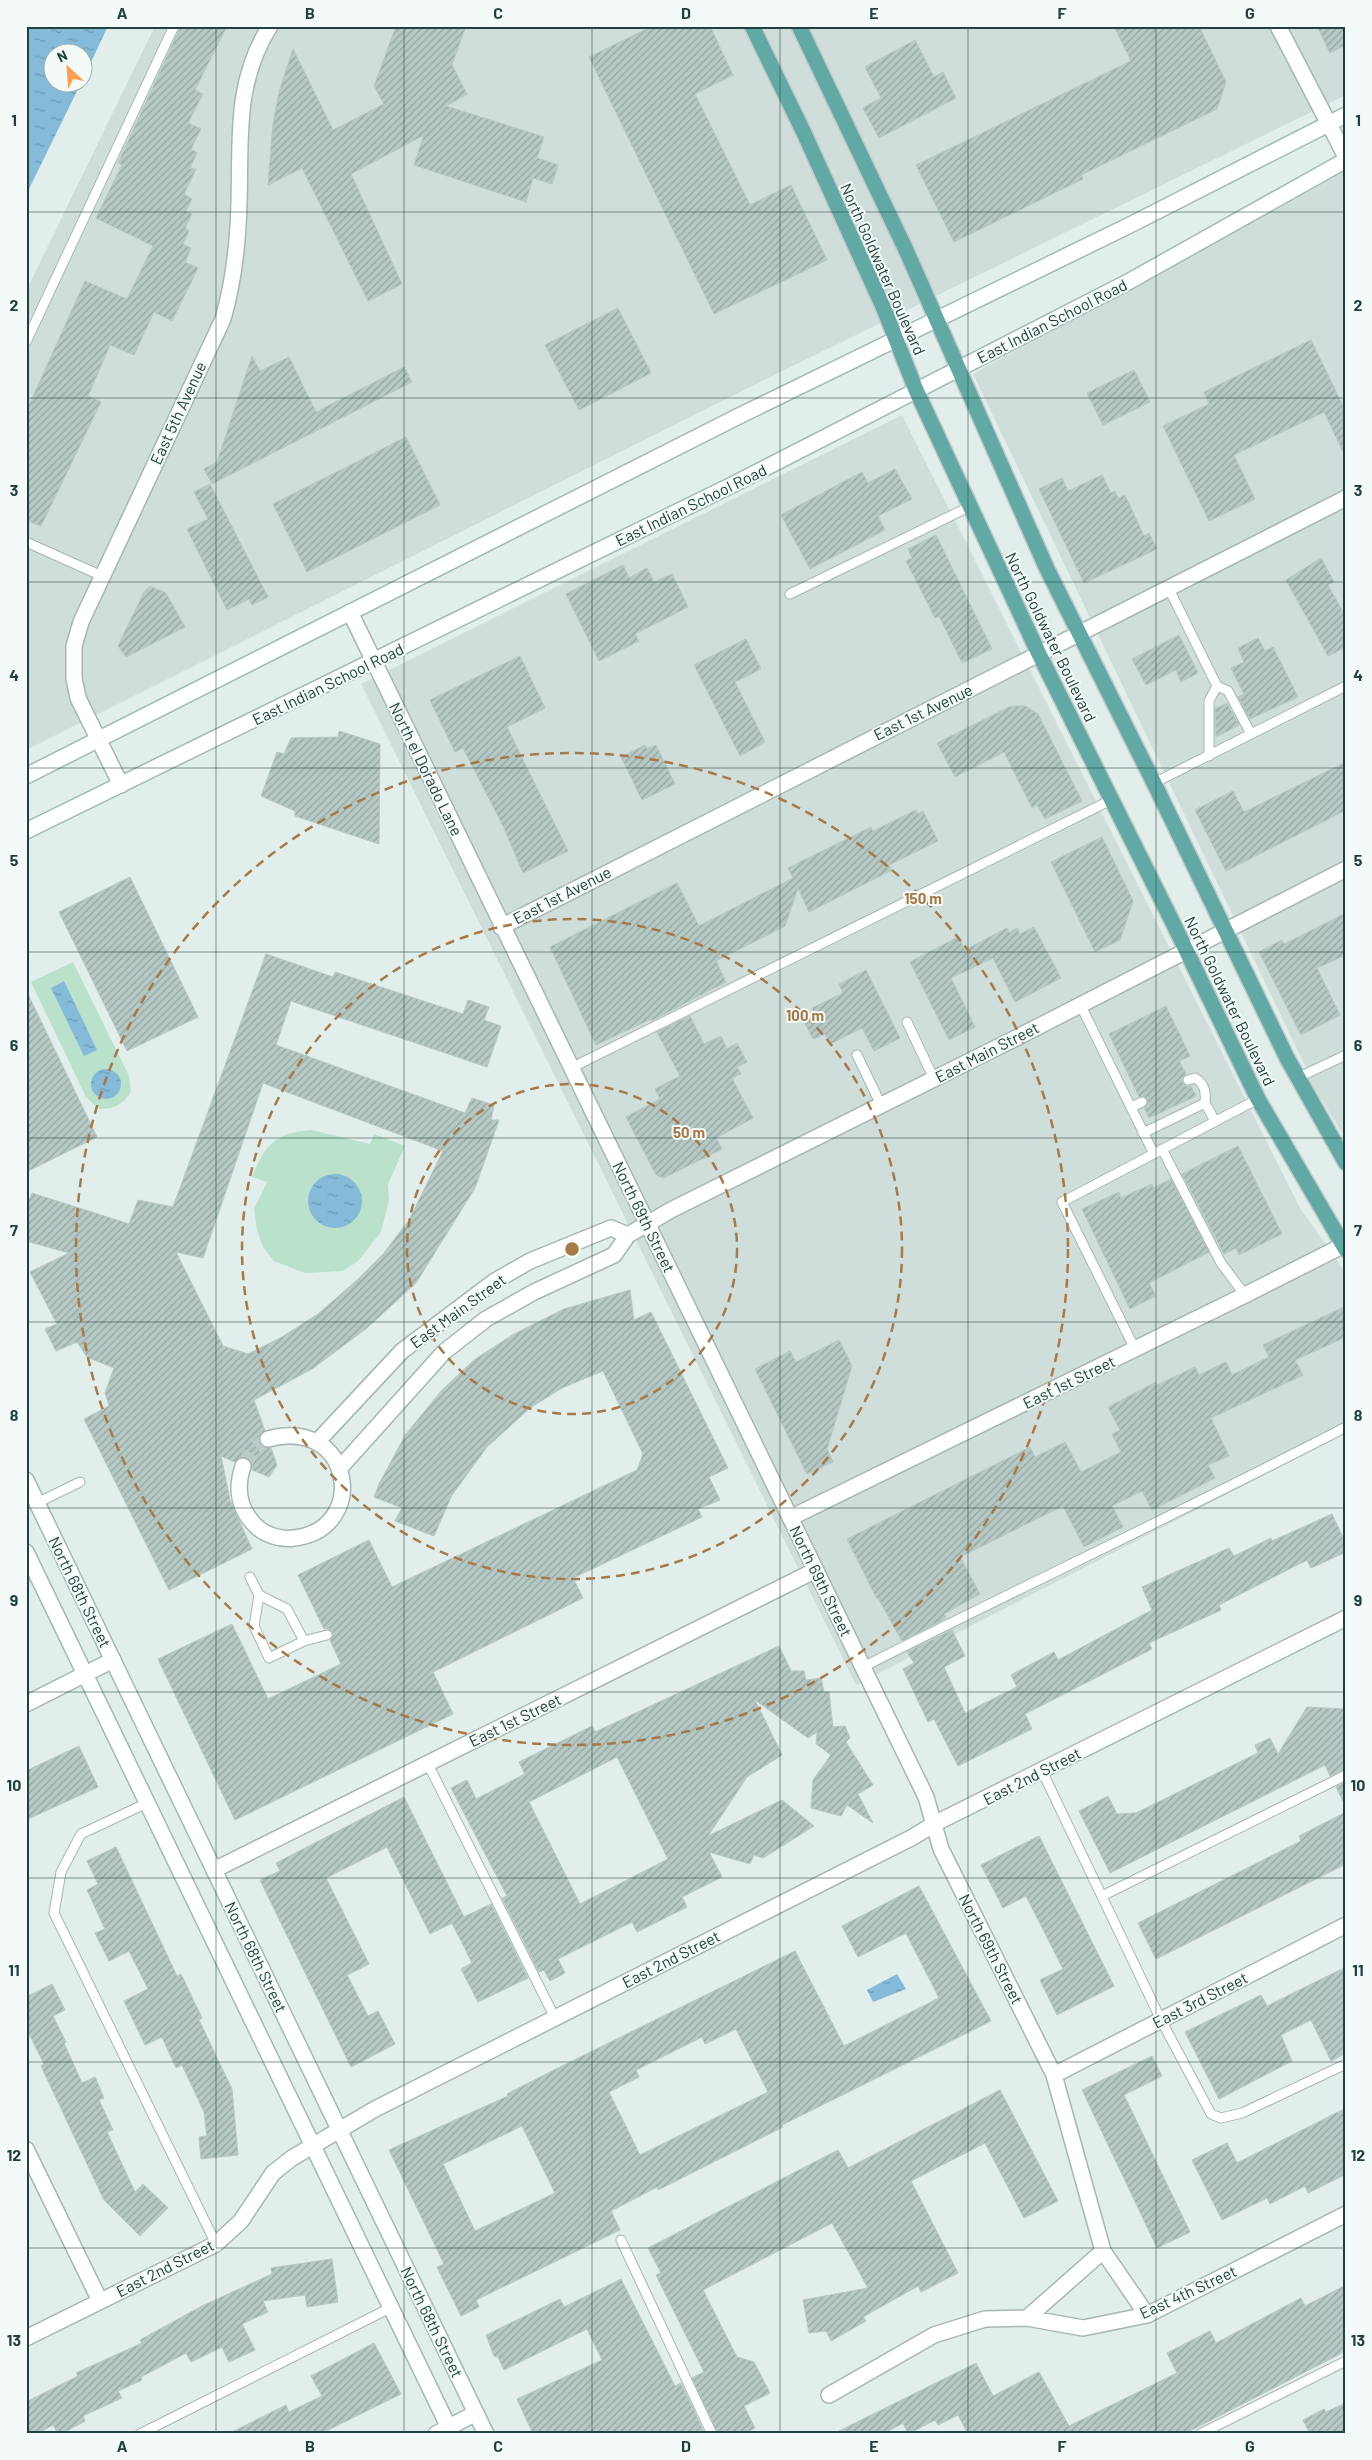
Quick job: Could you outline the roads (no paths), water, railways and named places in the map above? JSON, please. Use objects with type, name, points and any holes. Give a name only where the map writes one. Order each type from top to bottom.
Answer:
[{"type":"main road","name":"North Goldwater Boulevard","points":[[752,26],[812,150],[896,338],[916,390],[1039,654],[1258,1099],[1345,1246]]},
{"type":"main road","name":"North Goldwater Boulevard","points":[[799,26],[937,319],[1010,488],[1079,634],[1154,783],[1297,1078],[1346,1163]]},
{"type":"street","name":"East 5th Avenue","points":[[121,785],[78,698],[74,678],[74,646],[81,622],[223,319],[233,285],[241,102],[251,68],[270,26]]},
{"type":"street","points":[[1278,26],[1346,158]]},
{"type":"street","points":[[26,776],[896,338],[1346,115]]},
{"type":"street","name":"East Indian School Road","points":[[26,831],[734,484],[1128,282],[1346,158]]},
{"type":"street","name":"East 1st Avenue","points":[[501,927],[1346,498]]},
{"type":"street","name":"North el Dorado Lane","points":[[350,612],[501,927]]},
{"type":"street","name":"East Main Street","points":[[340,1469],[444,1352],[486,1319],[534,1292],[614,1255],[628,1235],[647,1224],[1346,870]]},
{"type":"street","name":"North 69th Street","points":[[501,927],[926,1796],[941,1849],[1054,2075],[1103,2251],[1147,2315]]},
{"type":"street","name":"East Main Street","points":[[317,1442],[402,1351],[495,1281],[530,1261],[611,1228],[628,1235]]},
{"type":"street","name":"East 1st Street","points":[[790,1518],[1345,1246]]},
{"type":"street","points":[[243,1466],[238,1480],[239,1497],[245,1513],[256,1526],[271,1535],[287,1539],[304,1537],[320,1530],[332,1518],[340,1502],[342,1486],[340,1469],[331,1453],[317,1442],[301,1436],[284,1435],[268,1439]]},
{"type":"street","name":"North 68th Street","points":[[26,1480],[32,1506],[113,1660],[486,2434]]},
{"type":"street","name":"North 68th Street","points":[[26,1552],[392,2307],[445,2431]]},
{"type":"street","name":"East 1st Street","points":[[214,1870],[816,1570]]},
{"type":"street","name":"East 2nd Street","points":[[26,2338],[216,2244],[241,2221],[273,2173],[313,2145],[375,2109],[913,1837],[934,1824],[1346,1618]]},
{"type":"street","points":[[26,1704],[113,1660]]},
{"type":"street","name":"East 3rd Street","points":[[1054,2075],[1346,1925]]},
{"type":"street","points":[[26,2149],[100,2301]]},
{"type":"street","name":"East 4th Street","points":[[828,2395],[934,2335],[985,2319],[1027,2318],[1083,2328],[1147,2315],[1346,2214]]},
{"type":"street","points":[[1027,2318],[1103,2251]]},
{"type":"street","points":[[445,2431],[476,2413]]},
{"type":"lane","points":[[26,342],[174,26]]},
{"type":"lane","points":[[790,594],[971,506]]},
{"type":"lane","points":[[26,542],[102,576]]},
{"type":"lane","points":[[1169,589],[1217,686],[1228,692],[1251,734]]},
{"type":"lane","points":[[1209,756],[1209,701],[1217,686]]},
{"type":"lane","points":[[1154,783],[1346,686]]},
{"type":"lane","points":[[571,1068],[1111,800]]},
{"type":"lane","points":[[1080,1004],[1154,1154]]},
{"type":"lane","points":[[907,1022],[934,1079]]},
{"type":"lane","points":[[857,1055],[881,1105]]},
{"type":"lane","points":[[1297,1078],[1346,1055]]},
{"type":"lane","points":[[1188,1080],[1195,1078],[1202,1082],[1205,1088],[1205,1103],[1215,1121]]},
{"type":"lane","points":[[1135,1350],[1062,1202],[1258,1099]]},
{"type":"lane","points":[[1131,1107],[1142,1102]]},
{"type":"lane","points":[[1143,1133],[1205,1103]]},
{"type":"lane","points":[[1162,1149],[1221,1263],[1245,1296]]},
{"type":"lane","points":[[863,1667],[1034,1581],[1241,1482],[1346,1427]]},
{"type":"lane","points":[[32,1506],[80,1482]]},
{"type":"lane","points":[[250,1577],[259,1595],[254,1626],[269,1658],[304,1641],[327,1635]]},
{"type":"lane","points":[[259,1595],[288,1608],[304,1641]]},
{"type":"lane","points":[[428,1764],[555,2018]]},
{"type":"lane","points":[[1042,1771],[1160,2020],[1211,2114],[1221,2118],[1242,2113],[1346,2064]]},
{"type":"lane","points":[[1102,1896],[1346,1775]]},
{"type":"lane","points":[[147,1803],[81,1834],[60,1872],[54,1913],[216,2244]]},
{"type":"lane","points":[[621,2240],[712,2434]]},
{"type":"lane","points":[[140,2434],[392,2307]]},
{"type":"lane","points":[[1200,2434],[1346,2361]]},
{"type":"water","points":[[26,26],[108,26],[92,60],[92,42],[42,42],[42,92],[77,92],[26,195]]},
{"type":"water","points":[[64,981],[97,1050],[84,1056],[51,988]]},
{"type":"water","points":[[106,1069],[117,1073],[121,1084],[117,1095],[106,1099],[95,1095],[91,1084],[95,1073]]},
{"type":"water","points":[[330,1174],[340,1174],[354,1182],[360,1191],[362,1201],[360,1211],[354,1220],[340,1228],[330,1228],[320,1223],[313,1216],[308,1206],[308,1196],[313,1186],[320,1179]]},
{"type":"water","points":[[897,1974],[906,1989],[873,2002],[867,1990]]},
{"type":"tunnel","points":[[243,1466],[253,1450],[268,1439]]}]
